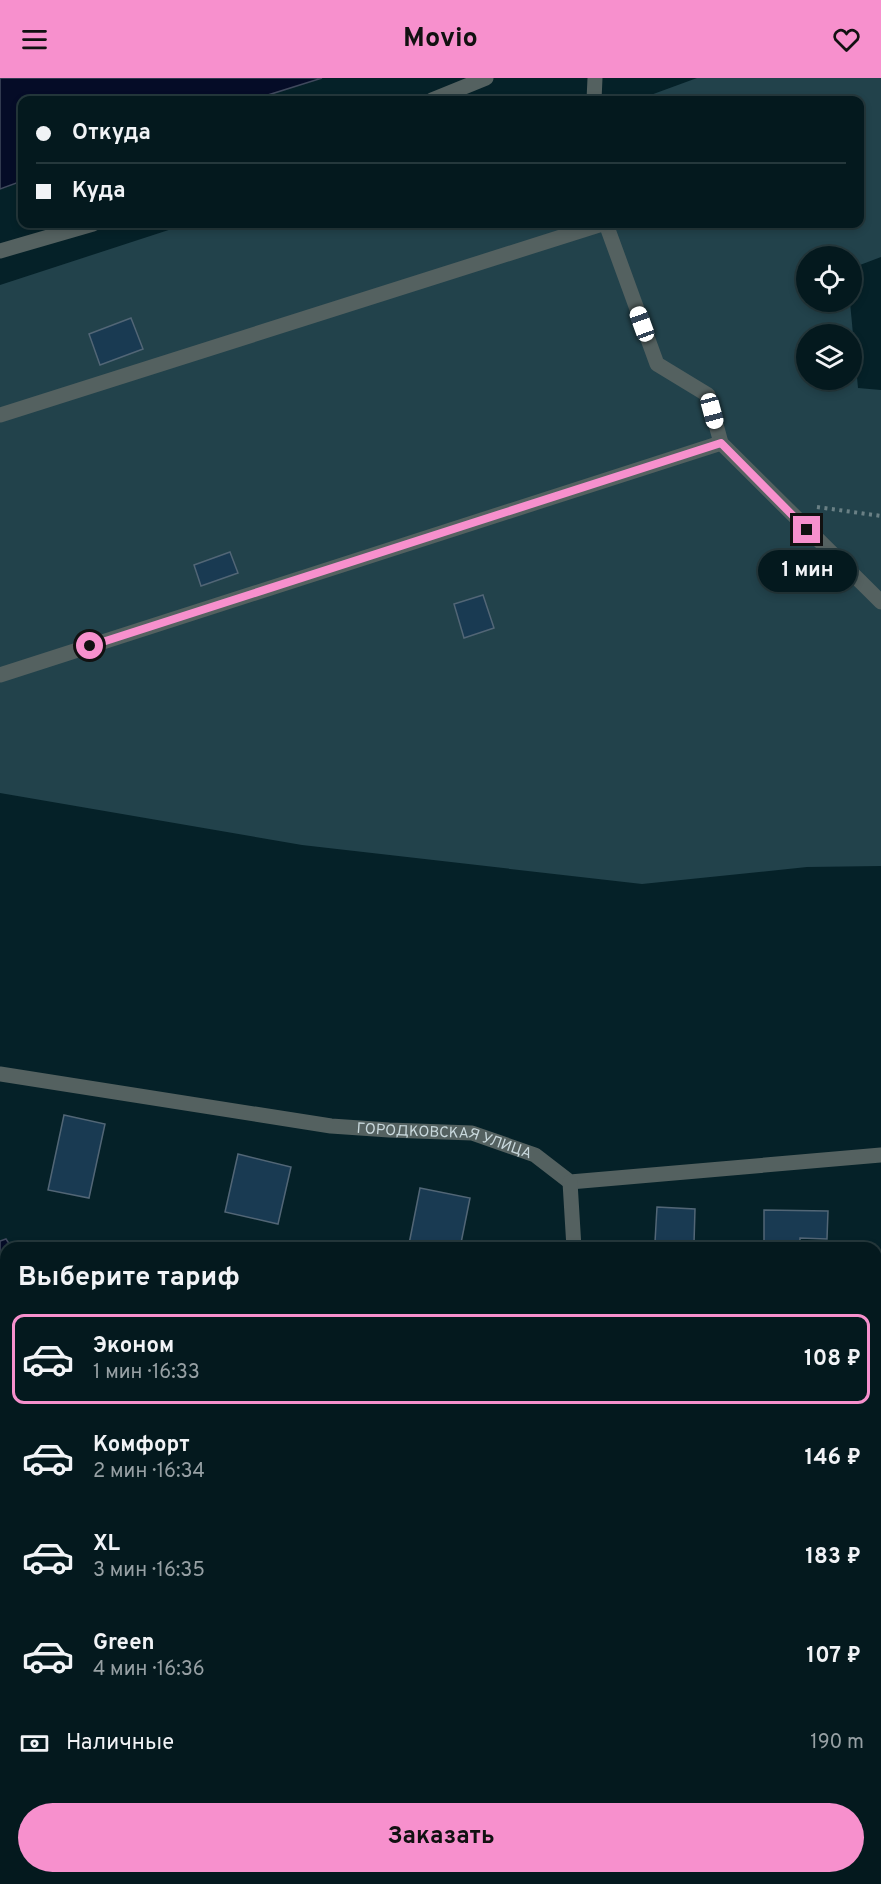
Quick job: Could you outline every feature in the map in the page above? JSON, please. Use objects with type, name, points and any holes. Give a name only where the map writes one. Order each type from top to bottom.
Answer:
[{"type":"street","points":[[442,96],[486,78]]},
{"type":"street","points":[[594,96],[595,78]]},
{"type":"street","points":[[0,251],[79,228]]},
{"type":"street","points":[[0,415],[591,228]]},
{"type":"street","points":[[606,228],[657,364],[708,395],[721,443],[881,602]]},
{"type":"street","points":[[0,675],[721,443]]},
{"type":"street","name":"ГОРОДКОВСКАЯ УЛИЦА","points":[[0,1074],[332,1126],[472,1133],[535,1155],[570,1182]]},
{"type":"street","points":[[574,1242],[570,1182],[881,1155]]},
{"type":"path","points":[[778,501],[881,516]]},
{"type":"shaded area","points":[[0,78],[322,78],[265,96],[18,96],[18,182],[0,189]]},
{"type":"shaded area","points":[[697,78],[881,78],[881,257],[862,264],[862,246],[796,246],[796,312],[851,312],[852,324],[796,324],[796,390],[881,390],[881,866],[807,867],[642,884],[302,845],[0,793],[0,285],[175,228],[864,228],[864,96],[648,96]]},
{"type":"building","points":[[131,318],[143,349],[100,365],[89,334]]},
{"type":"building","points":[[230,552],[238,573],[201,586],[194,565]]},
{"type":"building","points":[[483,595],[494,628],[464,638],[454,604]]},
{"type":"building","points":[[64,1115],[105,1124],[89,1198],[48,1190]]},
{"type":"building","points":[[238,1154],[291,1167],[278,1224],[225,1212]]},
{"type":"building","points":[[420,1188],[470,1198],[461,1242],[409,1242]]},
{"type":"building","points":[[657,1207],[695,1209],[694,1242],[655,1242]]},
{"type":"building","points":[[764,1210],[828,1211],[827,1239],[800,1238],[800,1242],[764,1242]]},
{"type":"route","points":[[90,646],[721,443],[807,530]]}]
